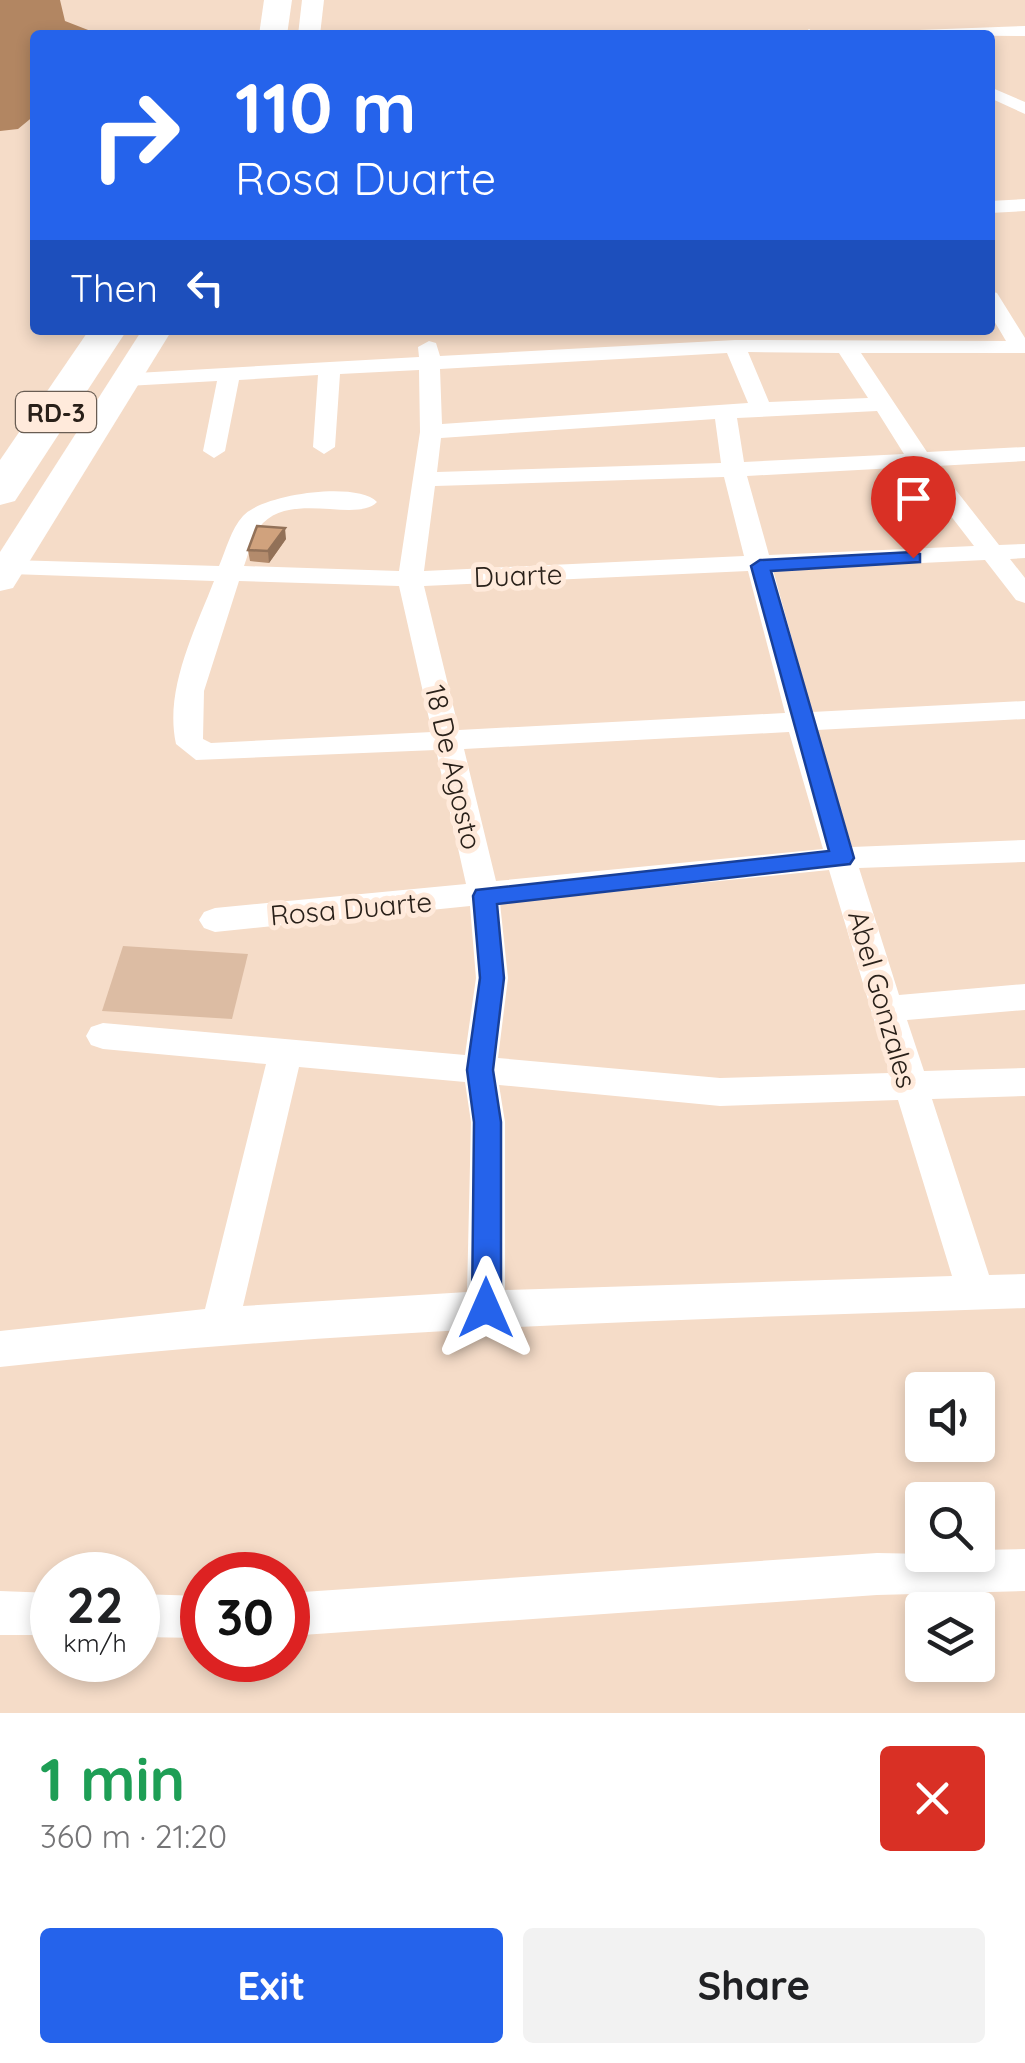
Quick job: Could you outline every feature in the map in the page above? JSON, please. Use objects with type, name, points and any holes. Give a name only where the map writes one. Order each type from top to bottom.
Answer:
[{"type":"highway","points":[[247,30],[251,0]]},
{"type":"highway","points":[[274,30],[278,0]]},
{"type":"highway","name":"RD-3","points":[[0,438],[69,335]]},
{"type":"highway","name":"RD-3","points":[[0,492],[105,335]]},
{"type":"main road","points":[[310,30],[313,0]]},
{"type":"main road","points":[[6,573],[154,335]]},
{"type":"street","points":[[995,31],[1025,30]]},
{"type":"street","points":[[995,94],[1025,109]]},
{"type":"street","points":[[995,206],[1025,205]]},
{"type":"street","points":[[995,304],[1025,309]]},
{"type":"street","points":[[995,306],[1022,347]]},
{"type":"street","points":[[127,379],[329,370],[431,356],[613,340],[1022,347]]},
{"type":"street","points":[[740,341],[761,409]]},
{"type":"street","points":[[844,344],[920,460],[1025,594]]},
{"type":"street","name":"18 De Agosto","points":[[431,356],[431,432],[410,579],[484,896],[492,978],[480,1070],[488,1122],[486,1308]]},
{"type":"street","points":[[324,446],[329,370]]},
{"type":"street","points":[[214,450],[229,374]]},
{"type":"street","points":[[431,432],[881,404]]},
{"type":"street","name":"Abel Gonzales","points":[[725,412],[734,470],[803,724],[909,1089],[976,1294]]},
{"type":"street","points":[[423,479],[734,470],[1025,454]]},
{"type":"street","points":[[365,502],[300,500],[256,516],[244,528],[190,690],[190,744],[206,753],[1025,710]]},
{"type":"street","name":"Duarte","points":[[6,573],[410,579],[1025,551]]},
{"type":"street","name":"Rosa Duarte","points":[[216,920],[842,858],[1025,851]]},
{"type":"street","points":[[886,1009],[1025,997]]},
{"type":"street","points":[[103,1036],[720,1092],[909,1089],[1025,1082]]},
{"type":"street","points":[[220,1324],[286,1052]]},
{"type":"street","points":[[0,1349],[220,1324],[486,1308],[1025,1291]]},
{"type":"street","points":[[310,1613],[877,1574],[1025,1570]]},
{"type":"street","points":[[0,1613],[30,1614]]},
{"type":"shaded area","points":[[0,0],[60,0],[65,21],[88,30],[30,30],[30,119],[18,129],[0,131]]},
{"type":"shaded area","points":[[123,946],[248,954],[232,1019],[102,1011]]},
{"type":"building","points":[[257,526],[285,528],[268,551],[248,550]]},
{"type":"route","points":[[486,1308],[488,1122],[480,1070],[492,978],[484,896],[842,858],[816,780],[760,566],[913,558]]}]
